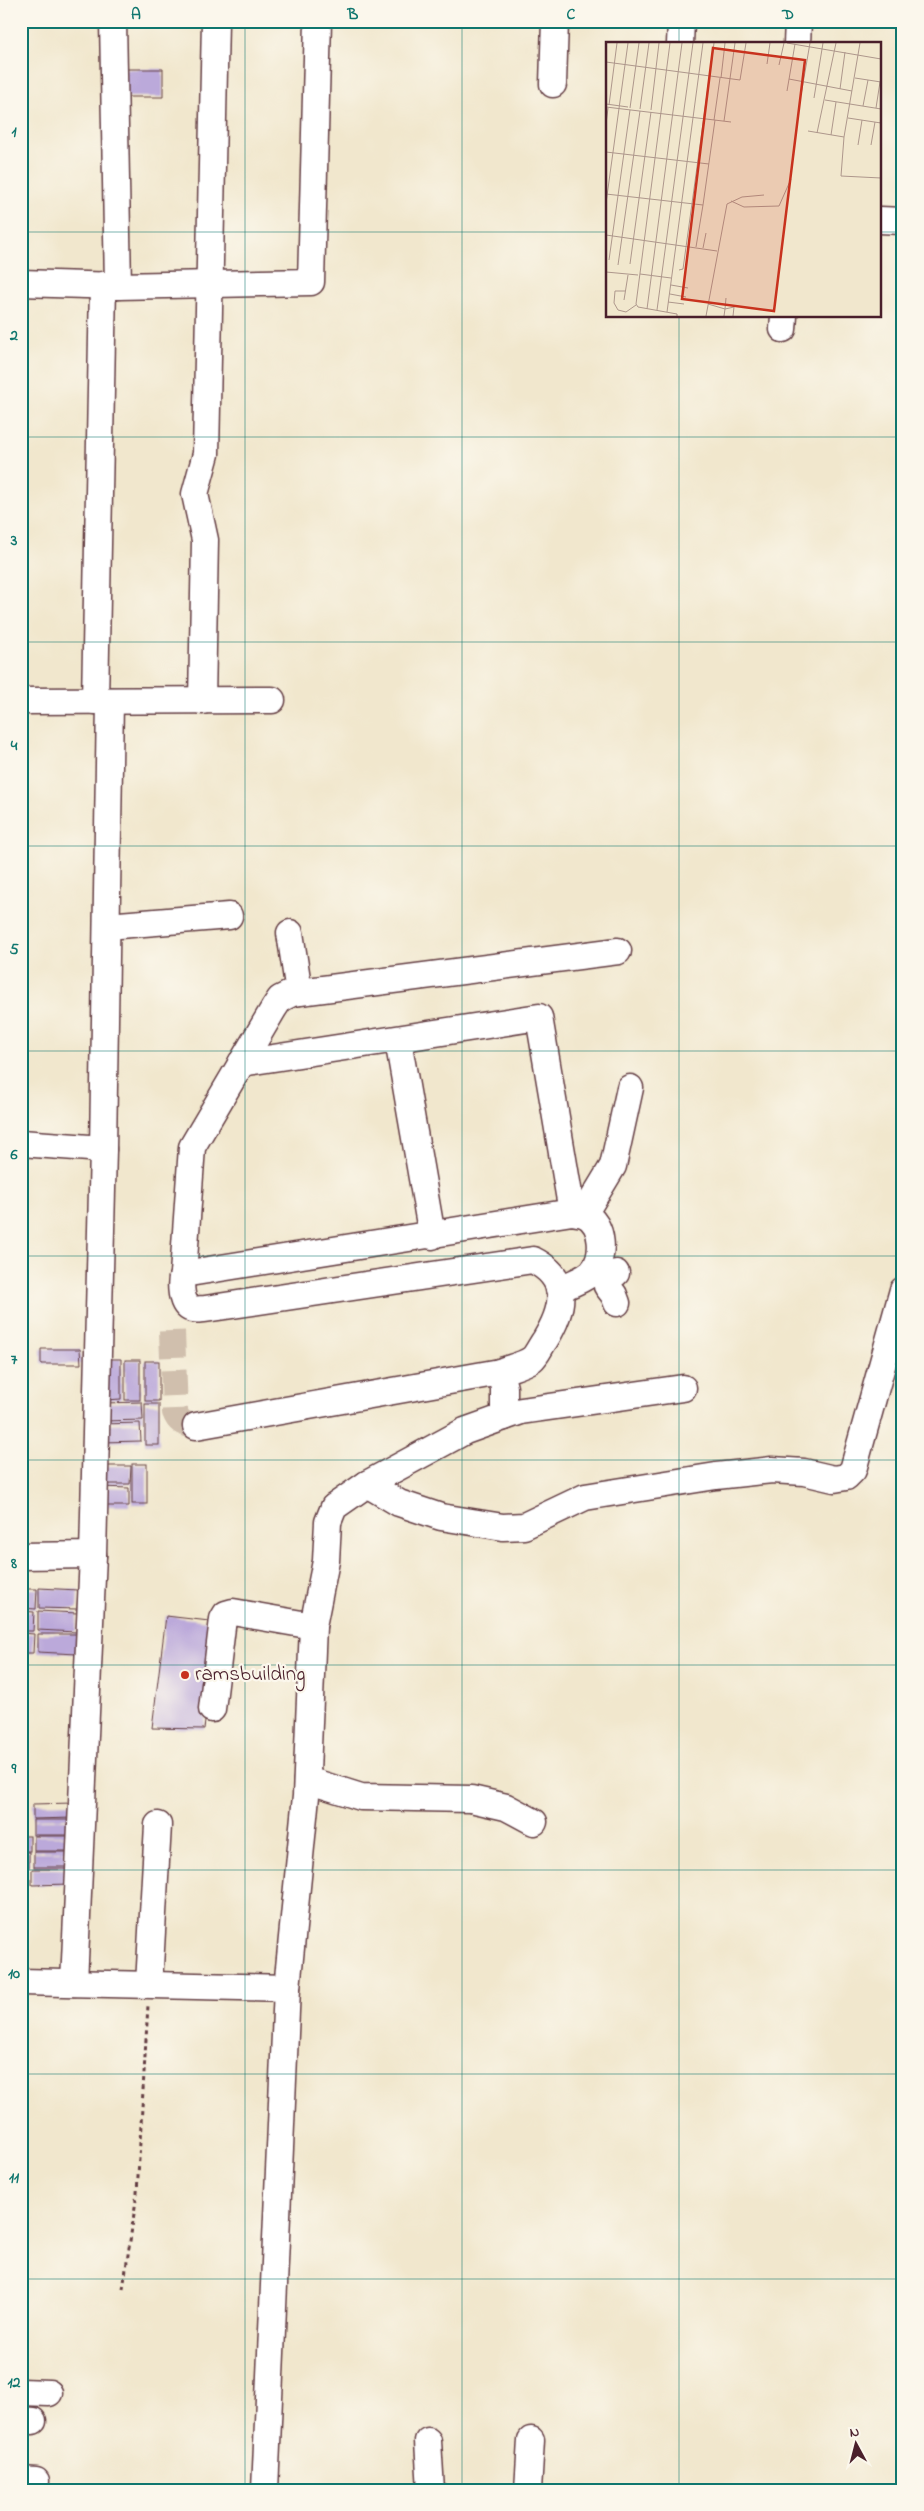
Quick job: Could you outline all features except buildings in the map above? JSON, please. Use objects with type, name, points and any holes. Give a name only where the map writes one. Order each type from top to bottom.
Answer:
[{"type":"street","points":[[74,1983],[94,1555],[103,1149],[106,926],[103,701],[113,21]]},
{"type":"street","points":[[202,701],[205,540],[195,494],[206,454],[215,21]]},
{"type":"street","points":[[21,283],[110,286],[311,282],[318,21]]},
{"type":"street","points":[[553,84],[555,21]]},
{"type":"street","points":[[680,42],[681,21]]},
{"type":"street","points":[[797,42],[798,21]]},
{"type":"street","points":[[882,220],[903,222]]},
{"type":"street","points":[[21,702],[272,700]]},
{"type":"street","points":[[106,926],[230,916]]},
{"type":"street","points":[[290,933],[299,992]]},
{"type":"street","points":[[196,1426],[500,1372],[532,1359],[552,1328],[560,1310],[560,1290],[556,1279],[547,1267],[533,1260],[215,1307],[191,1308],[186,1305],[180,1281],[183,1274],[192,1147],[280,999],[299,992],[618,951]]},
{"type":"street","points":[[241,1063],[539,1017],[578,1213]]},
{"type":"street","points":[[398,1040],[432,1236]]},
{"type":"street","points":[[578,1213],[613,1166],[630,1088]]},
{"type":"street","points":[[21,1143],[103,1149]]},
{"type":"street","points":[[183,1274],[578,1213],[595,1223],[600,1239],[600,1255],[591,1273],[560,1290]]},
{"type":"street","points":[[583,1277],[613,1288]]},
{"type":"street","points":[[367,1484],[399,1502],[441,1516],[503,1528],[524,1526],[585,1497],[716,1476],[772,1470],[804,1472],[834,1479],[846,1478],[853,1470],[903,1290]]},
{"type":"street","points":[[500,1372],[504,1388],[504,1417]]},
{"type":"street","points":[[265,2490],[287,1988],[307,1780],[314,1626],[326,1560],[328,1522],[334,1508],[367,1484],[466,1431],[521,1411],[683,1388]]},
{"type":"street","points":[[21,1556],[94,1555]]},
{"type":"street","points":[[212,1709],[222,1618],[226,1614],[233,1612],[314,1626]]},
{"type":"street","points":[[307,1780],[361,1797],[471,1799],[506,1806],[534,1822]]},
{"type":"street","points":[[149,1984],[158,1825]]},
{"type":"street","points":[[21,1982],[287,1988]]},
{"type":"street","points":[[21,2392],[49,2393]]},
{"type":"street","points":[[528,2490],[531,2440]]},
{"type":"street","points":[[428,2441],[431,2490]]},
{"type":"path","points":[[123,2289],[137,2193],[149,1984]]},
{"type":"tunnel","points":[[172,1331],[175,1412],[178,1419],[189,1425],[196,1426]]},
{"type":"place","name":"ramsbuilding","points":[[185,1675]]}]
